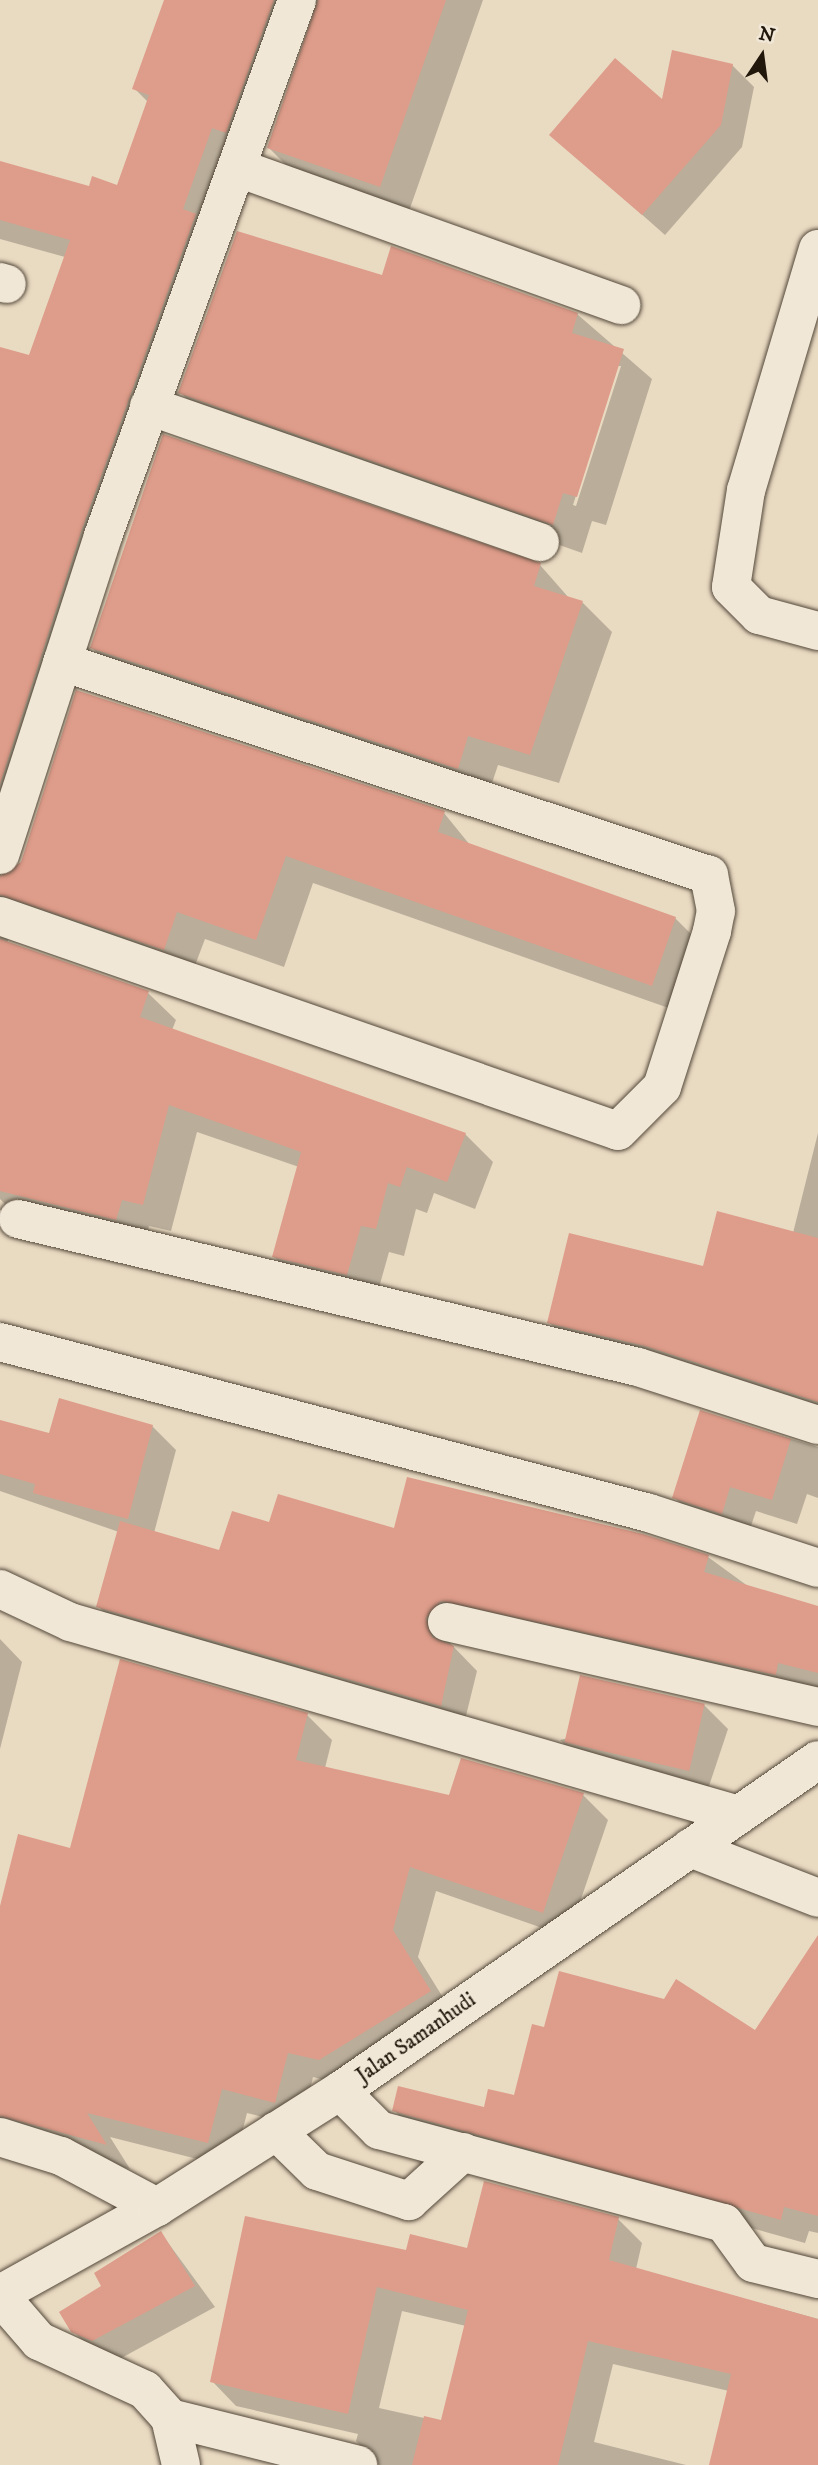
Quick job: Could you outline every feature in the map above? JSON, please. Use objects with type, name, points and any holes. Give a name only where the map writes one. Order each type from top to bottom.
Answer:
[{"type":"street","points":[[0,855],[149,406],[241,169],[297,0]]},
{"type":"street","points":[[241,169],[621,305]]},
{"type":"street","points":[[818,249],[746,491],[731,587],[759,615],[818,631]]},
{"type":"street","points":[[149,406],[540,542]]},
{"type":"street","points":[[0,916],[618,1131],[662,1087],[712,931],[716,911],[709,875],[62,662]]},
{"type":"street","points":[[18,1219],[638,1367],[818,1425]]},
{"type":"street","points":[[0,1342],[649,1513],[818,1568]]},
{"type":"street","points":[[0,1589],[70,1622],[739,1815]]},
{"type":"street","points":[[447,1622],[818,1707]]},
{"type":"street","name":"Jalan Samanhudi","points":[[0,2295],[158,2207],[340,2091],[690,1848],[814,1768]]},
{"type":"street","points":[[690,1848],[818,1898]]},
{"type":"street","points":[[340,2091],[379,2130],[724,2223],[752,2263],[818,2279]]},
{"type":"street","points":[[276,2131],[317,2171],[409,2201],[463,2152]]},
{"type":"street","points":[[0,2137],[72,2161],[158,2207]]},
{"type":"street","points":[[0,2295],[39,2341],[145,2389],[170,2418],[181,2465]]},
{"type":"street","points":[[170,2418],[358,2465]]},
{"type":"building","points":[[164,0],[274,0],[226,133],[212,128],[183,209],[196,214],[82,529],[0,784],[0,347],[29,355],[70,240],[0,220],[0,161],[89,186],[92,176],[117,185],[149,95],[132,89]]},
{"type":"building","points":[[318,0],[446,0],[380,187],[267,148]]},
{"type":"building","points":[[672,50],[733,64],[721,125],[642,215],[549,135],[615,58],[662,99]]},
{"type":"building","points":[[237,231],[382,275],[391,246],[578,313],[572,333],[624,349],[577,497],[563,493],[553,525],[178,393]]},
{"type":"building","points":[[163,434],[541,563],[534,586],[583,601],[530,755],[468,736],[458,769],[90,648]]},
{"type":"building","points":[[76,690],[445,811],[438,832],[676,917],[652,986],[286,856],[256,940],[177,912],[164,950],[0,895],[0,876],[21,862]]},
{"type":"building","points":[[0,939],[149,991],[140,1017],[466,1133],[447,1182],[407,1167],[400,1187],[388,1183],[376,1229],[361,1226],[347,1275],[272,1257],[301,1152],[169,1105],[143,1205],[122,1200],[116,1220],[0,1191]]},
{"type":"building","points":[[717,1211],[818,1238],[818,1402],[645,1346],[547,1323],[569,1233],[703,1266]]},
{"type":"building","points":[[59,1398],[153,1425],[128,1519],[33,1493],[35,1484],[0,1474],[0,1420],[49,1433]]},
{"type":"building","points":[[700,1410],[791,1439],[772,1500],[730,1487],[722,1514],[672,1498]]},
{"type":"building","points":[[407,1477],[643,1534],[709,1555],[704,1572],[818,1606],[818,1673],[778,1663],[776,1675],[441,1601],[426,1618],[432,1637],[454,1646],[441,1706],[96,1607],[120,1521],[219,1550],[232,1511],[269,1522],[278,1494],[394,1528]]},
{"type":"building","points":[[120,1659],[308,1713],[296,1760],[449,1795],[461,1758],[584,1793],[543,1913],[410,1867],[393,1930],[431,1991],[319,2060],[288,2053],[275,2103],[222,2089],[208,2143],[87,2113],[107,2145],[0,2116],[0,1906],[18,1834],[70,1848]]},
{"type":"building","points":[[580,1675],[705,1704],[689,1771],[564,1742]]},
{"type":"building","points":[[818,1935],[818,2216],[784,2207],[781,2220],[392,2111],[398,2086],[484,2107],[488,2089],[514,2095],[532,2024],[544,2027],[559,1971],[664,1999],[676,1979],[755,2030]]},
{"type":"building","points":[[484,2181],[619,2217],[609,2260],[818,2319],[818,2465],[709,2465],[731,2374],[588,2341],[558,2465],[412,2465],[424,2416],[441,2420],[468,2310],[377,2287],[348,2414],[210,2382],[245,2216],[406,2250],[410,2234],[467,2248]]},
{"type":"building","points":[[161,2231],[195,2286],[92,2341],[71,2332],[59,2312],[101,2286],[94,2273]]}]
